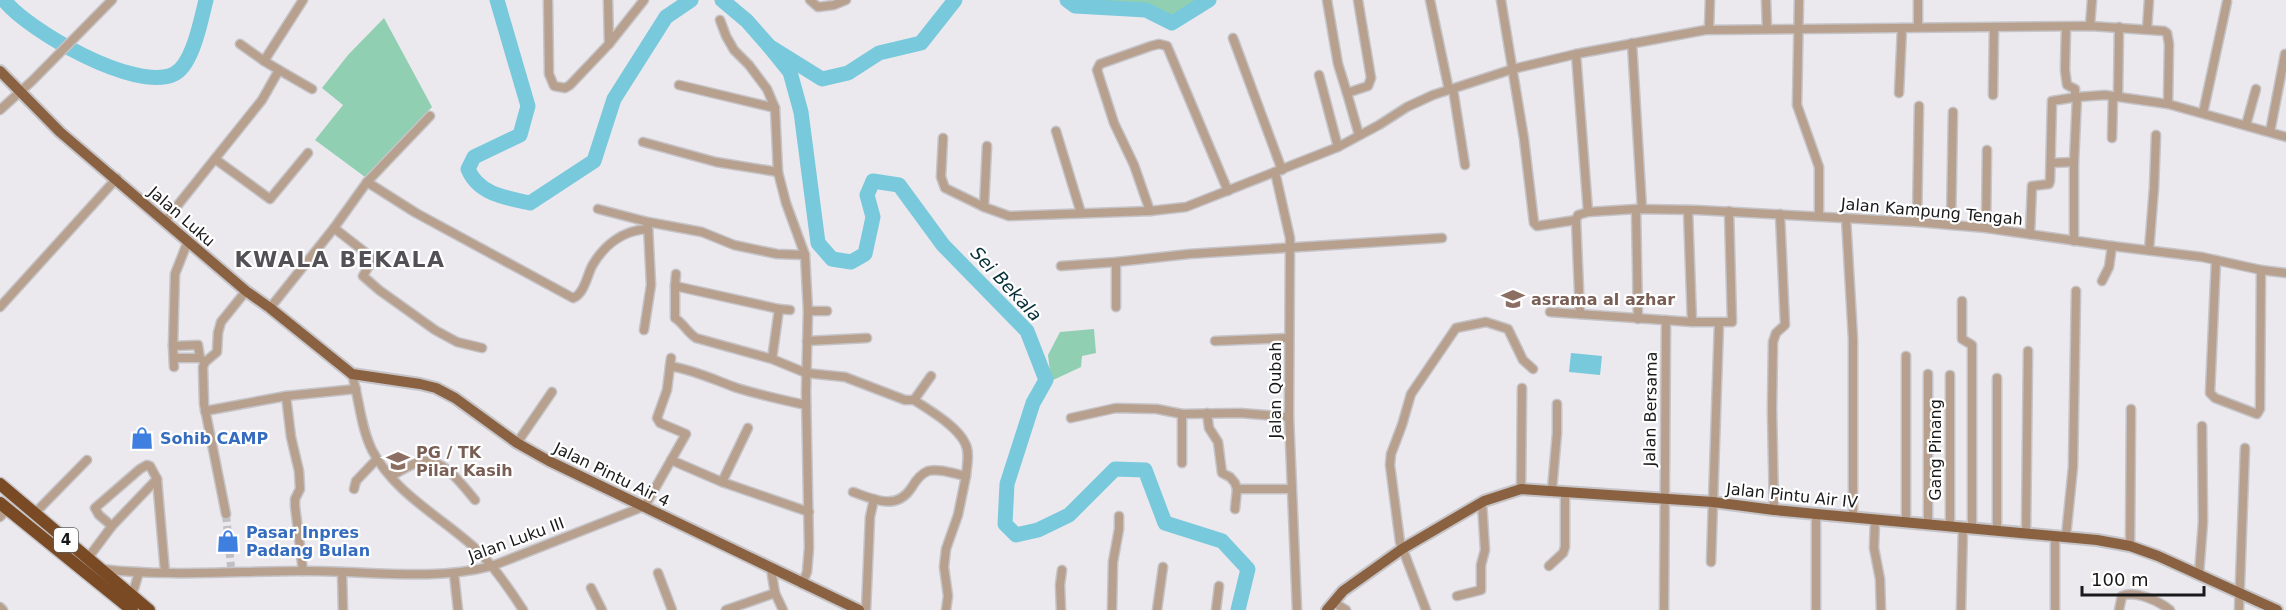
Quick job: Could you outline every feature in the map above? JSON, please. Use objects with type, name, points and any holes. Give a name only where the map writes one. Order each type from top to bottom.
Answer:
[{"type":"highway","name":"4","points":[[0,484],[149,610]]},
{"type":"highway","name":"4","points":[[2,510],[132,610]]},
{"type":"main road","name":"Jalan Luku","points":[[0,70],[60,132],[117,178],[246,291],[352,374]]},
{"type":"main road","name":"Jalan Pintu Air 4","points":[[352,374],[436,388],[549,461],[802,584],[838,605],[859,610]]},
{"type":"main road","name":"Jalan Pintu Air IV","points":[[1330,606],[1343,591],[1402,549],[1482,502],[1521,489],[1713,502],[1853,518],[2061,536],[2130,546],[2199,574],[2277,610]]},
{"type":"street","points":[[0,110],[21,92],[112,0]]},
{"type":"street","points":[[264,61],[303,0]]},
{"type":"street","points":[[548,0],[549,74],[554,86],[565,88],[609,44],[644,0]]},
{"type":"street","points":[[608,0],[609,44]]},
{"type":"street","points":[[810,0],[818,7],[834,5],[846,0]]},
{"type":"street","points":[[1328,0],[1338,64],[1359,135]]},
{"type":"street","points":[[1347,93],[1368,86],[1371,78],[1358,0]]},
{"type":"street","points":[[1430,0],[1466,165]]},
{"type":"street","points":[[1501,0],[1534,223],[1537,225],[1576,220]]},
{"type":"street","points":[[1709,29],[1710,0]]},
{"type":"street","points":[[1766,0],[1767,28]]},
{"type":"street","points":[[1798,0],[1796,100],[1819,167],[1819,216]]},
{"type":"street","points":[[1918,0],[1918,27]]},
{"type":"street","points":[[2090,26],[2092,0]]},
{"type":"street","points":[[2147,29],[2149,0]]},
{"type":"street","points":[[2203,112],[2227,2]]},
{"type":"street","points":[[720,20],[734,50],[749,65],[766,89],[775,108],[778,172],[786,203],[805,255],[808,311],[806,405],[809,512],[807,572],[802,584]]},
{"type":"street","points":[[943,138],[941,177],[945,188],[1009,216],[1150,211],[1186,207],[1338,147],[1418,101],[1513,69],[1576,54],[1709,29],[2090,26],[2164,31],[2169,38],[2168,104]]},
{"type":"street","points":[[2066,27],[2067,85],[2075,89],[2076,97],[2074,241]]},
{"type":"street","points":[[2112,138],[2118,27]]},
{"type":"street","points":[[1899,93],[1902,28]]},
{"type":"street","points":[[1993,95],[1994,28]]},
{"type":"street","name":"Jalan Qubah","points":[[1233,38],[1279,171],[1291,247],[1289,417],[1297,610]]},
{"type":"street","points":[[1632,43],[1639,209],[1638,319]]},
{"type":"street","points":[[240,44],[264,61],[312,88]]},
{"type":"street","points":[[1150,211],[1134,165],[1114,123],[1098,70],[1100,64],[1151,46],[1159,44],[1167,46],[1228,190]]},
{"type":"street","points":[[1576,54],[1588,212],[1578,215],[1576,220],[1580,315]]},
{"type":"street","points":[[2270,132],[2285,54]]},
{"type":"street","points":[[165,221],[262,100],[279,70]]},
{"type":"street","points":[[1319,75],[1338,147]]},
{"type":"street","points":[[679,85],[775,108]]},
{"type":"street","points":[[2246,125],[2256,89]]},
{"type":"street","points":[[2030,234],[2032,186],[2049,184],[2052,100],[2090,95],[2168,104],[2203,112],[2286,138]]},
{"type":"street","points":[[1917,222],[1919,106]]},
{"type":"street","points":[[1951,225],[1953,112]]},
{"type":"street","points":[[270,308],[334,228],[367,182],[430,116]]},
{"type":"street","points":[[1056,131],[1082,213]]},
{"type":"street","points":[[2148,250],[2156,135]]},
{"type":"street","points":[[643,142],[716,162],[778,172]]},
{"type":"street","points":[[984,207],[987,146]]},
{"type":"street","points":[[1986,228],[1987,150]]},
{"type":"street","points":[[215,159],[270,199],[308,153]]},
{"type":"street","points":[[2051,163],[2074,162]]},
{"type":"street","points":[[2,301],[117,178]]},
{"type":"street","points":[[367,182],[416,213],[573,298],[578,296],[602,251],[614,240],[648,225]]},
{"type":"street","points":[[598,209],[648,225],[702,232],[734,245],[777,254],[805,255]]},
{"type":"street","name":"Jalan Kampung Tengah","points":[[1588,212],[1639,209],[1729,211],[1986,228],[2216,260],[2286,273]]},
{"type":"street","points":[[1688,210],[1692,322]]},
{"type":"street","points":[[1550,312],[1730,323],[1733,320],[1729,211]]},
{"type":"street","points":[[1774,510],[1773,342],[1776,333],[1785,325],[1780,214]]},
{"type":"street","points":[[1846,218],[1853,339],[1853,518]]},
{"type":"street","points":[[644,330],[651,285],[648,225]]},
{"type":"street","points":[[334,228],[370,256],[371,262],[363,276],[379,290],[457,342],[482,348]]},
{"type":"street","points":[[1061,266],[1189,254],[1442,238]]},
{"type":"street","points":[[174,367],[175,274],[188,241]]},
{"type":"street","points":[[2102,281],[2109,267],[2112,246]]},
{"type":"street","points":[[2216,260],[2210,393],[2215,398],[2257,414],[2260,409],[2261,270]]},
{"type":"street","points":[[1116,262],[1116,307]]},
{"type":"street","points":[[676,274],[675,318],[696,338],[772,359],[806,373],[845,377],[899,399],[914,400],[940,417],[965,442],[966,476],[958,515],[946,549],[944,567],[948,596],[946,610]]},
{"type":"street","points":[[675,286],[790,310]]},
{"type":"street","points":[[177,358],[202,360],[217,352],[221,322],[246,291]]},
{"type":"street","points":[[2055,610],[2061,536],[2073,467],[2076,291]]},
{"type":"street","points":[[1961,610],[1967,527],[1972,345],[1962,339],[1962,301]]},
{"type":"street","points":[[772,359],[779,309]]},
{"type":"street","points":[[808,311],[827,312]]},
{"type":"street","name":"Jalan Bersama","points":[[1664,610],[1666,320]]},
{"type":"street","points":[[1426,610],[1402,549],[1390,465],[1391,454],[1411,394],[1456,328],[1486,322],[1504,327],[1512,335],[1523,360],[1533,369]]},
{"type":"street","points":[[1711,561],[1719,323]]},
{"type":"street","points":[[807,341],[867,338]]},
{"type":"street","points":[[1215,340],[1289,338]]},
{"type":"street","points":[[173,346],[197,344],[202,360],[205,411],[226,514]]},
{"type":"street","points":[[2026,533],[2028,351]]},
{"type":"street","points":[[1906,356],[1906,522]]},
{"type":"street","points":[[645,506],[686,434],[660,423],[657,418],[667,390],[671,362],[765,396],[806,405]]},
{"type":"street","points":[[352,374],[371,448],[377,459],[414,499],[462,537],[492,566],[523,610]]},
{"type":"street","points":[[1928,374],[1928,524]]},
{"type":"street","name":"Gang Pinang","points":[[1950,375],[1950,525]]},
{"type":"street","points":[[914,400],[931,376]]},
{"type":"street","points":[[1997,378],[1997,530]]},
{"type":"street","points":[[1521,489],[1522,388]]},
{"type":"street","points":[[205,411],[286,396],[356,389]]},
{"type":"street","points":[[517,442],[552,392]]},
{"type":"street","points":[[286,396],[291,437],[299,471],[300,489],[295,499],[295,506],[303,571]]},
{"type":"street","points":[[1552,490],[1557,404]]},
{"type":"street","points":[[1071,418],[1116,408],[1156,409],[1182,414],[1240,413],[1289,417]]},
{"type":"street","points":[[2130,546],[2131,409]]},
{"type":"street","points":[[1207,413],[1209,428],[1220,449],[1222,473],[1233,480],[1237,489],[1235,509]]},
{"type":"street","points":[[1182,414],[1182,463]]},
{"type":"street","points":[[2199,574],[2203,522],[2202,426]]},
{"type":"street","points":[[722,482],[748,428]]},
{"type":"street","points":[[2239,610],[2245,448]]},
{"type":"street","points":[[354,489],[356,481],[377,459]]},
{"type":"street","points":[[671,459],[722,482],[809,512]]},
{"type":"street","points":[[34,514],[87,460]]},
{"type":"street","points":[[391,476],[423,461],[435,462],[457,479],[475,500]]},
{"type":"street","points":[[112,526],[97,512],[97,506],[147,465],[153,469],[157,479],[165,572]]},
{"type":"street","points":[[853,492],[885,501],[900,500],[916,479],[927,472],[934,470],[966,476]]},
{"type":"street","points":[[88,558],[112,526],[157,479]]},
{"type":"street","points":[[1237,489],[1291,489]]},
{"type":"street","points":[[1549,566],[1566,547],[1565,491]]},
{"type":"street","points":[[866,610],[870,517],[874,499]]},
{"type":"street","points":[[1457,596],[1481,590],[1480,567],[1485,550],[1482,502]]},
{"type":"street","name":"Jalan Luku III","points":[[102,569],[139,572],[231,570],[454,574],[492,566],[645,506]]},
{"type":"street","points":[[1816,514],[1816,610]]},
{"type":"street","points":[[1112,610],[1113,562],[1119,516]]},
{"type":"street","points":[[1875,520],[1874,548],[1880,579],[1881,610]]},
{"type":"street","points":[[1157,610],[1162,567]]},
{"type":"street","points":[[771,569],[775,593],[783,610]]},
{"type":"street","points":[[1061,610],[1062,570]]},
{"type":"street","points":[[132,596],[139,572]]},
{"type":"street","points":[[342,573],[343,610]]},
{"type":"street","points":[[658,573],[672,610]]},
{"type":"street","points":[[454,574],[458,610]]},
{"type":"street","points":[[1216,610],[1219,586]]},
{"type":"street","points":[[591,588],[602,610]]},
{"type":"street","points":[[728,610],[775,593]]},
{"type":"street","points":[[2119,610],[2122,596],[2132,593],[2164,605],[2170,610]]},
{"type":"street","points":[[1330,606],[1346,610]]},
{"type":"green space","points":[[1074,0],[1201,0],[1172,18],[1145,4]]},
{"type":"green space","points":[[384,18],[432,107],[365,177],[315,140],[343,105],[322,88],[348,55]]},
{"type":"green space","points":[[1094,329],[1096,353],[1082,356],[1081,367],[1051,381],[1048,355],[1060,332]]},
{"type":"water","points":[[1571,353],[1602,356],[1600,375],[1569,372]]},
{"type":"waterway","points":[[4,0],[16,13],[35,27],[83,55],[135,75],[157,78],[174,74],[181,69],[195,41],[206,0]]},
{"type":"waterway","points":[[497,0],[528,106],[520,135],[474,157],[468,169],[479,184],[494,194],[530,203],[594,161],[614,99],[666,17],[691,0]]},
{"type":"waterway","points":[[722,0],[747,21],[769,46],[822,79],[848,73],[879,53],[921,43],[955,0]]},
{"type":"waterway","points":[[1067,0],[1075,6],[1146,10],[1172,23],[1209,0]]},
{"type":"waterway","name":"Sei Bekala","points":[[769,46],[790,72],[801,112],[818,243],[832,259],[851,262],[865,254],[873,217],[867,195],[873,181],[899,185],[943,245],[1027,331],[1046,380],[1033,403],[1007,484],[1005,524],[1016,535],[1038,530],[1069,515],[1115,469],[1145,470],[1165,523],[1222,541],[1248,569],[1238,610]]},
{"type":"tunnel","points":[[226,514],[231,567]]},
{"type":"place","name":"asrama al azhar","points":[[1513,299]]},
{"type":"place","name":"Sohib CAMP","points":[[142,438]]},
{"type":"place","name":"PG / TK Pilar Kasih","points":[[398,461]]},
{"type":"place","name":"Pasar Inpres Padang Bulan","points":[[228,541]]},
{"type":"district","name":"KWALA BEKALA","points":[[340,259]]}]
